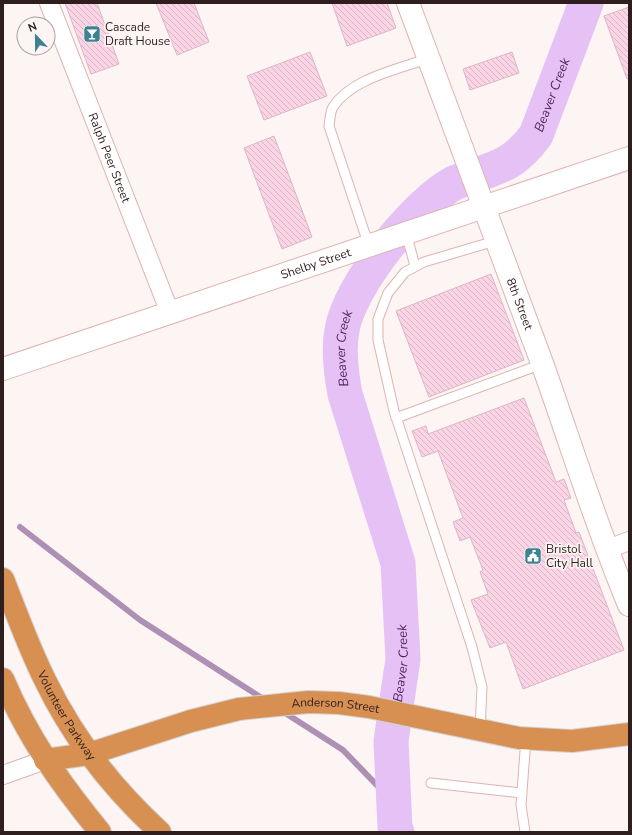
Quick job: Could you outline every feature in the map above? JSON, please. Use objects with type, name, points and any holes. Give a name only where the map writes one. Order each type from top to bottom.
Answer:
[{"type":"highway","name":"Volunteer Parkway","points":[[3,579],[45,680],[89,754],[127,801],[160,832]]},
{"type":"highway","points":[[3,679],[31,738],[45,760],[100,832]]},
{"type":"highway","name":"Anderson Street","points":[[45,760],[89,754],[191,721],[239,709],[302,702],[339,703],[368,707],[526,738],[572,741],[629,734]]},
{"type":"street","name":"Ralph Peer Street","points":[[49,3],[170,313]]},
{"type":"street","name":"8th Street","points":[[408,3],[480,201],[542,364],[606,550],[629,605]]},
{"type":"street","name":"Shelby Street","points":[[3,369],[406,233],[480,201],[629,158]]},
{"type":"street","points":[[606,550],[629,541]]},
{"type":"street","points":[[3,776],[45,760]]},
{"type":"lane","points":[[369,246],[328,126],[332,108],[343,96],[359,84],[429,58]]},
{"type":"lane","points":[[406,233],[415,266]]},
{"type":"lane","points":[[480,730],[482,687],[472,648],[396,418],[378,340],[378,319],[388,293],[405,272],[415,266],[495,241]]},
{"type":"lane","points":[[396,418],[542,364]]},
{"type":"lane","points":[[525,832],[520,805],[526,738]]},
{"type":"lane","points":[[431,783],[522,793]]},
{"type":"building","name":"Cascade Draft House","points":[[65,3],[97,3],[119,64],[91,74]]},
{"type":"building","points":[[156,3],[194,3],[209,42],[177,55]]},
{"type":"building","points":[[332,3],[387,3],[396,28],[347,46]]},
{"type":"building","points":[[629,7],[629,78],[627,79],[604,16]]},
{"type":"building","points":[[310,52],[327,96],[264,120],[247,76]]},
{"type":"building","points":[[512,52],[519,73],[470,90],[463,69]]},
{"type":"building","points":[[274,136],[312,237],[282,249],[244,148]]},
{"type":"building","points":[[491,274],[524,360],[429,397],[396,311]]},
{"type":"building","name":"Bristol City Hall","points":[[524,398],[556,482],[564,479],[571,498],[564,500],[576,533],[579,532],[624,650],[523,689],[506,642],[490,648],[471,600],[488,594],[480,572],[483,570],[470,537],[460,541],[453,522],[463,518],[438,451],[422,457],[412,431],[426,426],[428,434]]},
{"type":"waterway","name":"Beaver Creek","points":[[397,832],[395,828],[391,741],[403,659],[398,563],[345,394],[340,362],[342,330],[347,312],[357,291],[370,270],[403,227],[438,194],[454,183],[509,162],[516,157],[536,135],[586,3]]},
{"type":"waterway","points":[[20,527],[140,620],[265,700]]},
{"type":"waterway","points":[[282,711],[343,750],[394,803]]},
{"type":"place","name":"Cascade Draft House","points":[[92,34]]},
{"type":"place","name":"Bristol City Hall","points":[[533,556]]}]
